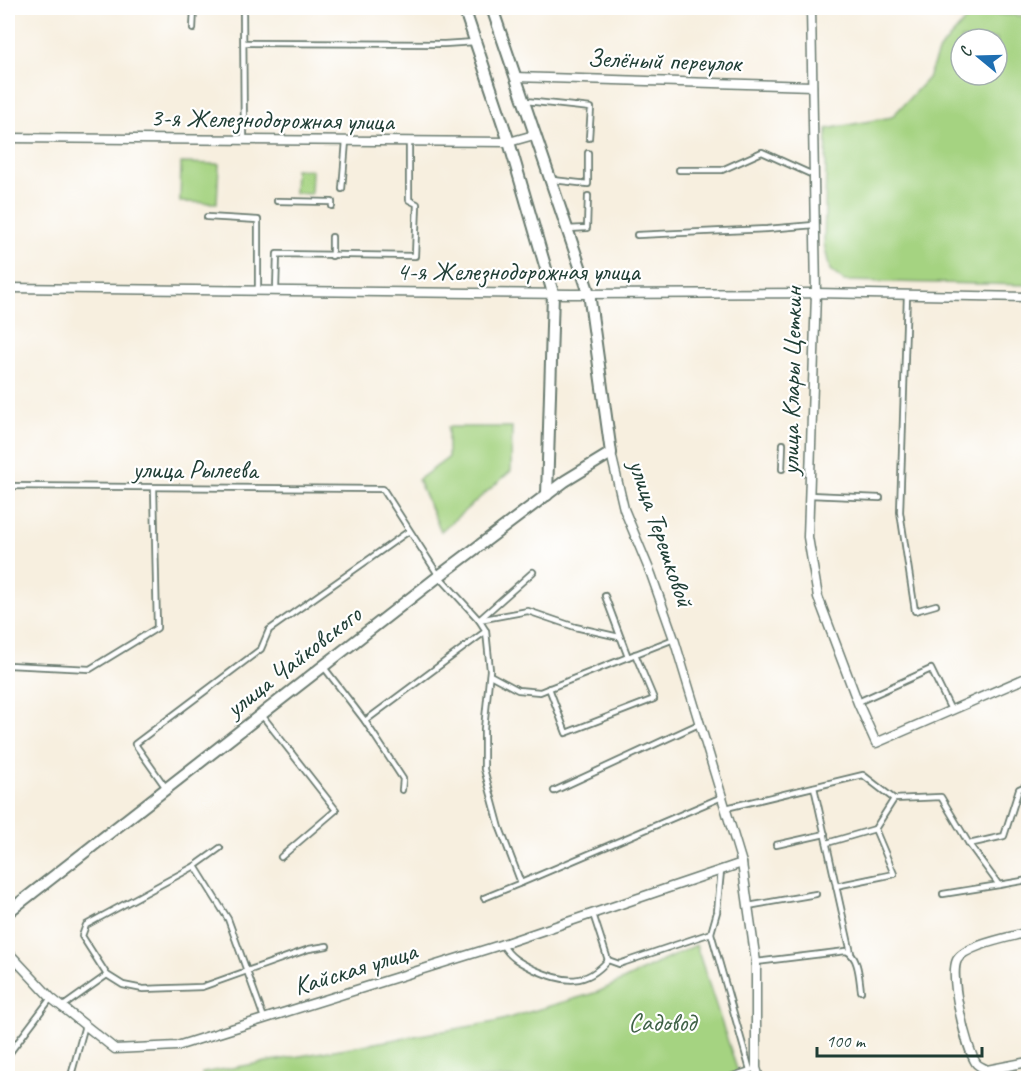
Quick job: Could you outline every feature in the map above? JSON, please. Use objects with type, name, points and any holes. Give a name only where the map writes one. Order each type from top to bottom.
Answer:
[{"type":"street","points":[[464,8],[509,142],[553,293],[547,495]]},
{"type":"street","name":"улица Терешковой","points":[[492,8],[589,293],[611,453],[624,509],[651,574],[674,639],[742,863],[756,962],[753,1069],[759,1078]]},
{"type":"street","name":"улица Клары Цеткин","points":[[811,8],[816,293],[808,537],[818,597],[858,703],[876,743],[951,710]]},
{"type":"street","name":"Зелёный переулок","points":[[515,76],[812,86]]},
{"type":"street","name":"3-я Железнодорожная улица","points":[[8,138],[509,142],[534,135]]},
{"type":"street","name":"4-я Железнодорожная улица","points":[[8,288],[816,293],[1029,297]]},
{"type":"street","name":"улица Чайковского","points":[[8,912],[439,576],[547,495],[611,453]]},
{"type":"street","points":[[951,710],[1029,677]]},
{"type":"street","name":"Кайская улица","points":[[8,952],[51,998],[115,1049],[177,1046],[502,944],[742,863]]},
{"type":"street","points":[[1029,932],[968,950],[957,960],[954,976],[963,1031],[977,1064],[987,1070],[1029,1062]]},
{"type":"lane","points":[[193,29],[194,8]]},
{"type":"lane","points":[[243,8],[244,140]]},
{"type":"lane","points":[[244,43],[444,44],[475,42]]},
{"type":"lane","points":[[523,101],[591,108],[589,138]]},
{"type":"lane","points":[[342,189],[346,141]]},
{"type":"lane","points":[[276,290],[277,254],[414,256],[417,204],[409,200],[409,141]]},
{"type":"lane","points":[[679,170],[722,170],[762,152],[813,175]]},
{"type":"lane","points":[[550,180],[588,184],[588,153]]},
{"type":"lane","points":[[567,229],[587,228],[588,196]]},
{"type":"lane","points":[[277,201],[332,202],[332,206]]},
{"type":"lane","points":[[207,218],[258,220],[258,290]]},
{"type":"lane","points":[[637,235],[767,230],[814,225]]},
{"type":"lane","points":[[332,237],[332,256]]},
{"type":"lane","points":[[907,294],[900,512],[915,611],[936,605]]},
{"type":"lane","points":[[782,469],[783,444]]},
{"type":"lane","name":"улица Рылеева","points":[[8,486],[383,489],[409,531]]},
{"type":"lane","points":[[8,665],[90,669],[157,628],[154,488]]},
{"type":"lane","points":[[810,495],[879,498]]},
{"type":"lane","points":[[166,788],[135,744],[261,649],[269,630],[409,531],[439,576],[479,620],[486,631],[490,675],[484,729],[484,769],[500,828],[521,883]]},
{"type":"lane","points":[[479,620],[533,572]]},
{"type":"lane","points":[[605,596],[628,657]]},
{"type":"lane","points":[[479,620],[528,611],[575,627],[619,637]]},
{"type":"lane","points":[[365,721],[486,631]]},
{"type":"lane","points":[[490,675],[518,690],[540,692],[674,639]]},
{"type":"lane","points":[[549,688],[566,733],[654,699],[636,654]]},
{"type":"lane","points":[[324,666],[365,721],[403,779],[402,790]]},
{"type":"lane","points":[[858,703],[932,669],[951,710]]},
{"type":"lane","points":[[261,714],[336,810],[281,857]]},
{"type":"lane","points":[[554,791],[701,723]]},
{"type":"lane","points":[[726,808],[863,776],[894,799],[941,797],[969,844],[999,885]]},
{"type":"lane","points":[[969,844],[1004,836],[1019,789],[1029,785]]},
{"type":"lane","points":[[814,787],[861,991]]},
{"type":"lane","points":[[484,898],[722,797]]},
{"type":"lane","points":[[827,843],[875,829],[894,799]]},
{"type":"lane","points":[[836,886],[894,874],[875,829]]},
{"type":"lane","points":[[776,845],[825,834]]},
{"type":"lane","points":[[220,848],[195,866],[86,925],[82,936],[107,975],[123,985],[143,989],[202,987],[309,949],[327,946]]},
{"type":"lane","points":[[195,866],[228,919],[264,1018]]},
{"type":"lane","points":[[721,871],[717,912],[711,933],[753,1069],[727,1078]]},
{"type":"lane","points":[[943,894],[1029,880]]},
{"type":"lane","points":[[748,906],[816,894]]},
{"type":"lane","points":[[593,914],[608,960]]},
{"type":"lane","points":[[608,960],[619,964],[711,933]]},
{"type":"lane","points":[[502,944],[515,961],[566,981],[587,977],[598,972],[608,960]]},
{"type":"lane","points":[[756,962],[846,951],[851,953]]},
{"type":"lane","points":[[62,1007],[107,975]]},
{"type":"lane","points":[[8,1055],[51,998]]},
{"type":"lane","points":[[73,1078],[72,1072],[85,1025]]},
{"type":"green space","points":[[972,13],[1028,16],[1028,285],[844,281],[830,270],[824,244],[827,129],[892,117],[928,78],[939,50],[949,39],[949,87],[1009,87],[1009,27],[960,27]]},
{"type":"green space","points":[[181,163],[219,164],[217,203],[180,202]]},
{"type":"green space","points":[[295,169],[312,170],[311,194],[294,193]]},
{"type":"green space","points":[[448,427],[512,427],[511,471],[441,531],[418,480],[448,458]]},
{"type":"green space","name":"Садовод","points":[[696,945],[740,1078],[203,1078],[202,1073],[495,1022],[598,992]]}]
